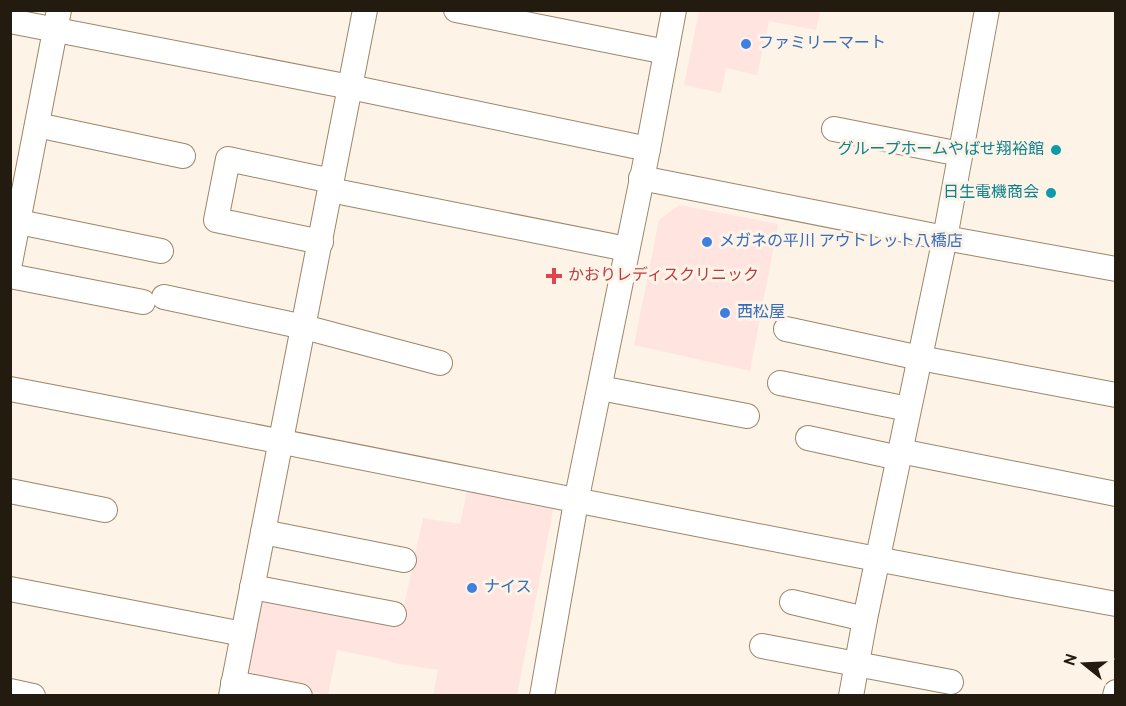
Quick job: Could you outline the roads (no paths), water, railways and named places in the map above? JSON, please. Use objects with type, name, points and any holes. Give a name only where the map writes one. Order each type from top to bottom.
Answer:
[{"type":"street","points":[[300,696],[232,689],[365,10]]},
{"type":"street","points":[[456,10],[666,52]]},
{"type":"street","points":[[542,696],[576,502],[674,10]]},
{"type":"street","points":[[851,696],[908,409],[945,238],[987,10]]},
{"type":"street","points":[[10,263],[57,20]]},
{"type":"street","points":[[10,21],[57,20],[350,87],[648,149]]},
{"type":"street","points":[[37,125],[183,156]]},
{"type":"street","points":[[834,129],[960,154]]},
{"type":"street","points":[[321,242],[216,220],[228,159],[331,185],[627,249]]},
{"type":"street","points":[[641,178],[1116,269]]},
{"type":"street","points":[[19,222],[161,251]]},
{"type":"street","points":[[10,276],[304,327],[440,363]]},
{"type":"street","points":[[786,329],[920,358],[1116,395]]},
{"type":"street","points":[[780,383],[908,409]]},
{"type":"street","points":[[600,388],[747,416]]},
{"type":"street","points":[[10,389],[281,440],[576,502],[877,561],[1116,604]]},
{"type":"street","points":[[808,438],[1116,494]]},
{"type":"street","points":[[10,491],[105,510]]},
{"type":"street","points":[[263,532],[404,560]]},
{"type":"street","points":[[252,587],[394,614]]},
{"type":"street","points":[[10,589],[243,634]]},
{"type":"street","points":[[792,602],[865,619]]},
{"type":"street","points":[[762,646],[857,666],[951,682]]},
{"type":"street","points":[[10,691],[33,696]]},
{"type":"place","name":"ファミリーマート","points":[[746,44]]},
{"type":"place","name":"グループホームやばせ翔裕館","points":[[1056,150]]},
{"type":"place","name":"日生電機商会","points":[[1051,193]]},
{"type":"place","name":"メガネの平川 アウトレット八橋店","points":[[707,242]]},
{"type":"place","name":"かおりレディスクリニック","points":[[554,276]]},
{"type":"place","name":"西松屋","points":[[725,313]]},
{"type":"place","name":"ナイス","points":[[472,588]]}]
